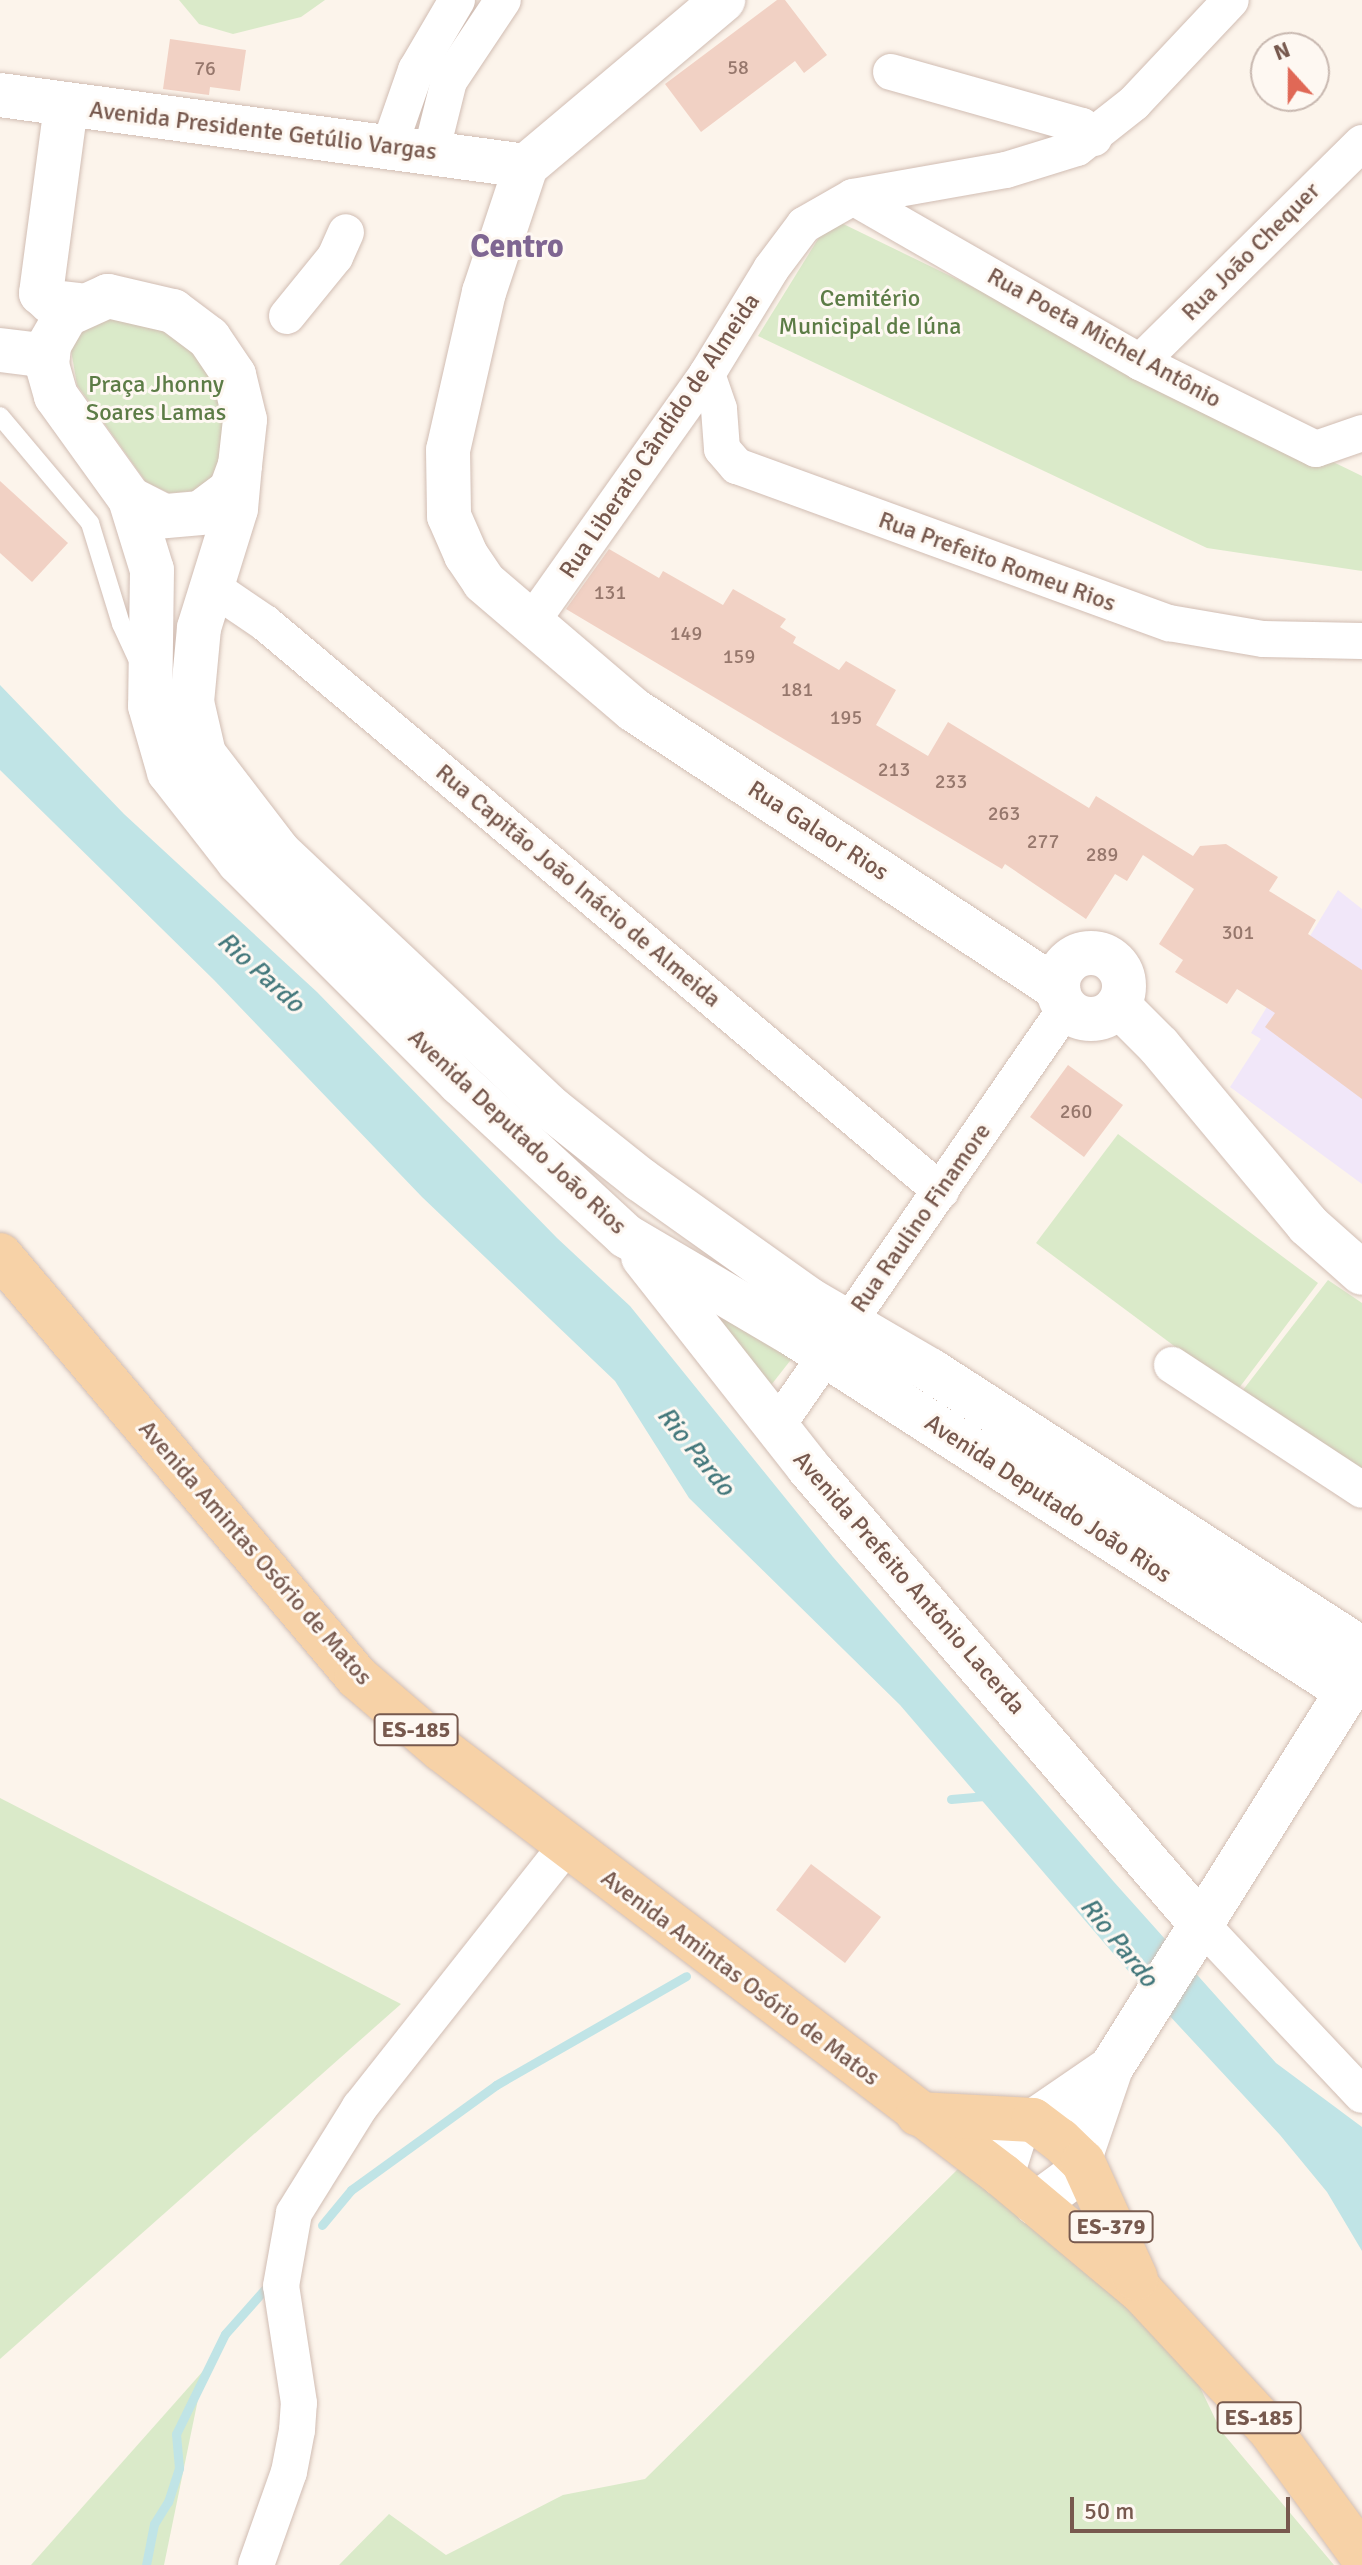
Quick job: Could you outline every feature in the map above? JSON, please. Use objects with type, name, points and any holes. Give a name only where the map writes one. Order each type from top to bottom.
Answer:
[{"type":"main road","name":"Avenida Amintas Osório de Matos","points":[[0,1255],[357,1677],[421,1733],[918,2114]]},
{"type":"main road","points":[[918,2114],[1033,2120],[1083,2162]]},
{"type":"main road","name":"ES-185","points":[[918,2114],[1002,2175],[1142,2292],[1271,2431],[1362,2556]]},
{"type":"main road","name":"ES-379","points":[[1083,2162],[1142,2292]]},
{"type":"street","points":[[410,150],[416,70],[457,0]]},
{"type":"street","points":[[410,150],[449,81],[503,0]]},
{"type":"street","points":[[526,166],[723,0]]},
{"type":"street","name":"Rua Liberato Cândido de Almeida","points":[[530,624],[707,374],[791,238],[853,197],[1006,170],[1052,158],[1094,138],[1189,50],[1231,0]]},
{"type":"street","points":[[891,72],[1082,126],[1094,138]]},
{"type":"street","name":"Avenida Presidente Getúlio Vargas","points":[[0,95],[526,166]]},
{"type":"street","points":[[66,106],[41,293],[51,302],[78,305],[108,296],[173,311],[209,338],[238,371],[245,420],[240,465],[231,490],[201,513],[164,516],[130,499],[56,396],[48,356],[59,326],[78,305]]},
{"type":"street","name":"Rua João Chequer","points":[[1140,362],[1362,143]]},
{"type":"street","name":"Rua Galaor Rios","points":[[526,166],[475,329],[448,450],[446,491],[449,516],[466,555],[484,582],[634,710],[1065,986],[1087,1019],[1110,1014],[1118,1005]]},
{"type":"street","name":"Rua Poeta Michel Antônio","points":[[853,197],[1140,362],[1316,449],[1362,433]]},
{"type":"street","points":[[287,316],[335,257],[346,232]]},
{"type":"street","points":[[0,350],[48,356]]},
{"type":"street","name":"Rua Prefeito Romeu Rios","points":[[707,374],[719,409],[722,449],[737,466],[1169,623],[1263,639],[1362,641]]},
{"type":"street","name":"Avenida Deputado João Rios","points":[[240,465],[236,509],[212,587],[193,672],[194,722],[204,754],[248,817],[366,938],[553,1110],[748,1256],[1362,1649]]},
{"type":"street","name":"Avenida Deputado João Rios","points":[[130,499],[152,570],[150,682],[156,740],[169,772],[203,822],[460,1083],[626,1236],[1357,1687]]},
{"type":"street","name":"Rua Capitão João Inácio de Almeida","points":[[212,587],[265,623],[941,1191]]},
{"type":"street","points":[[1065,986],[1090,953],[1110,959],[1123,975],[1118,1005],[1159,1046],[1308,1225],[1362,1273]]},
{"type":"street","name":"Rua Raulino Finamore","points":[[775,1429],[941,1191],[1065,986]]},
{"type":"street","name":"Avenida Prefeito Antônio Lacerda","points":[[626,1236],[775,1429],[1192,1937]]},
{"type":"street","points":[[1172,1365],[1362,1490]]},
{"type":"street","name":"ES-379","points":[[1036,2204],[1065,2186],[1083,2162],[1114,2062],[1192,1937],[1357,1687]]},
{"type":"street","points":[[256,2565],[289,2472],[297,2430],[299,2403],[281,2286],[294,2213],[360,2107],[567,1845]]},
{"type":"street","points":[[1192,1937],[1362,2095]]},
{"type":"street","name":"ES-379","points":[[1002,2175],[1009,2143],[1033,2120],[1114,2062]]},
{"type":"lane","points":[[0,416],[90,523],[121,624],[150,682]]},
{"type":"shaded area","points":[[1338,890],[1362,909],[1362,1184],[1230,1087],[1261,1039],[1251,1033]]},
{"type":"green space","points":[[179,0],[325,0],[301,17],[233,34],[199,24]]},
{"type":"green space","name":"Cemitério Municipal de Iúna","points":[[831,218],[1362,476],[1362,571],[1207,548],[758,336]]},
{"type":"green space","name":"Praça Jhonny Soares Lamas","points":[[110,318],[164,330],[194,352],[215,383],[224,421],[219,459],[212,477],[193,491],[169,493],[146,482],[77,385],[71,350],[83,330]]},
{"type":"green space","points":[[1118,1134],[1318,1283],[1236,1392],[1036,1243]]},
{"type":"green space","points":[[1328,1280],[1362,1303],[1362,1474],[1243,1390]]},
{"type":"green space","points":[[685,1287],[797,1352],[768,1389]]},
{"type":"green space","points":[[0,1798],[401,2004],[0,2359]]},
{"type":"green space","points":[[960,2167],[1185,2356],[1221,2431],[1334,2565],[339,2565],[389,2514],[446,2555],[563,2495],[645,2479]]},
{"type":"green space","points":[[204,2370],[164,2565],[31,2565]]},
{"type":"water","name":"Rio Pardo","points":[[0,685],[124,814],[317,992],[557,1238],[630,1306],[833,1557],[1114,1882],[1276,2063],[1362,2127],[1362,2251],[1327,2192],[1280,2135],[1130,1973],[900,1705],[689,1498],[615,1381],[422,1197],[214,980],[0,770]]},
{"type":"building","points":[[777,0],[785,0],[827,55],[804,73],[795,61],[701,132],[665,84]]},
{"type":"building","points":[[170,39],[246,50],[240,91],[210,87],[209,95],[163,89]]},
{"type":"building","points":[[0,481],[68,543],[32,582],[0,553]]},
{"type":"building","points":[[609,549],[659,578],[663,571],[723,605],[733,589],[786,619],[780,627],[796,637],[793,643],[839,670],[846,661],[896,690],[876,725],[928,756],[948,722],[1089,808],[1096,796],[1193,856],[1200,846],[1226,844],[1278,877],[1269,891],[1316,920],[1308,934],[1362,970],[1362,1099],[1265,1027],[1275,1013],[1237,989],[1227,1004],[1175,972],[1183,960],[1159,944],[1194,889],[1143,855],[1127,881],[1115,874],[1086,919],[1005,864],[1002,869],[566,609]]},
{"type":"building","points":[[1068,1065],[1123,1105],[1084,1157],[1030,1117]]},
{"type":"building","points":[[811,1864],[881,1917],[845,1963],[776,1910]]},
{"type":"waterway","points":[[951,1799],[987,1796]]},
{"type":"waterway","points":[[322,2225],[351,2190],[496,2085],[686,1976]]},
{"type":"waterway","points":[[146,2565],[154,2524],[168,2502],[179,2468],[176,2434],[225,2334],[272,2281]]},
{"type":"district","name":"Centro","points":[[517,247]]}]
